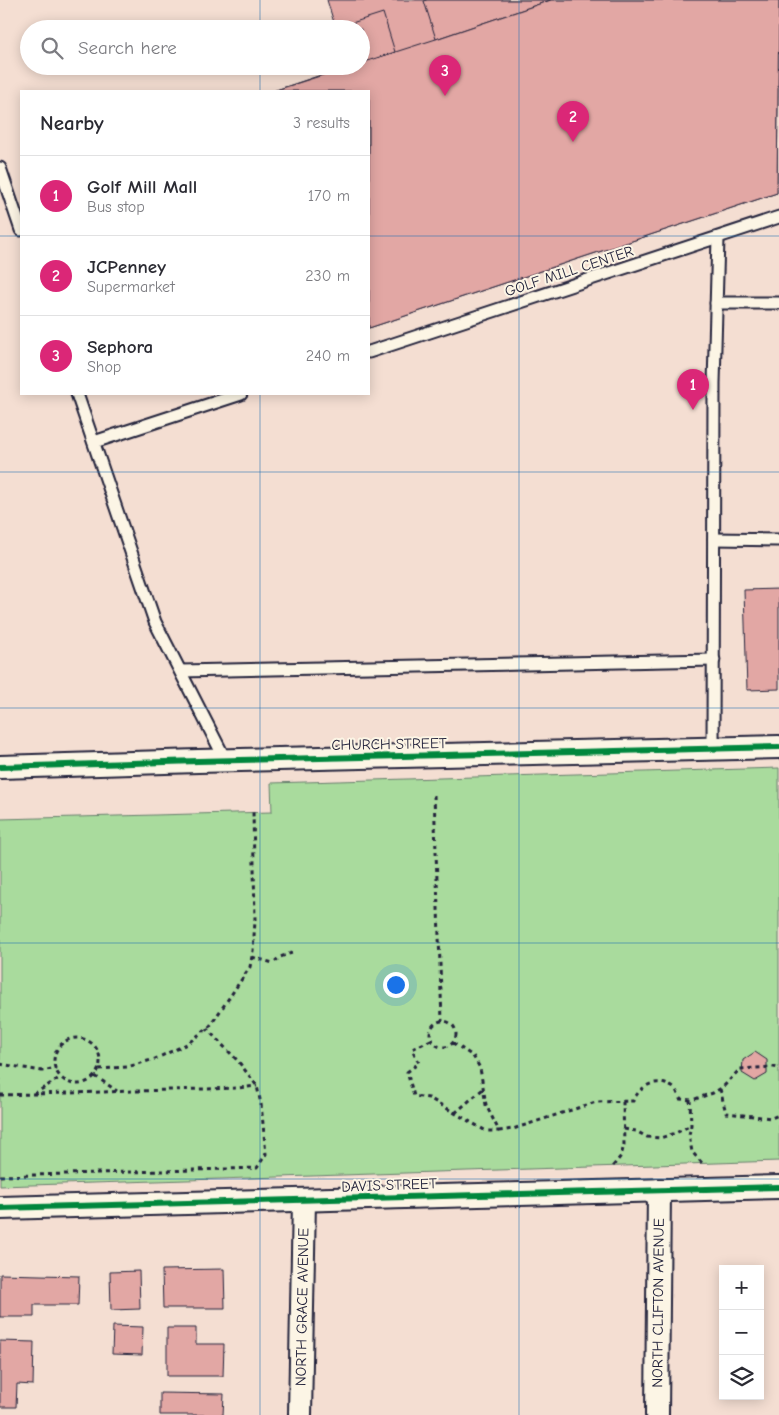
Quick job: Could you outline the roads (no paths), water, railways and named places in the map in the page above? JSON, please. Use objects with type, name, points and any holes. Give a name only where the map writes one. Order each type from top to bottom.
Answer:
[{"type":"street","name":"CHURCH STREET","points":[[0,767],[779,747]]},
{"type":"street","name":"DAVIS STREET","points":[[0,1208],[779,1187]]},
{"type":"street","name":"NORTH CLIFTON AVENUE","points":[[657,1415],[659,1190]]},
{"type":"street","name":"NORTH GRACE AVENUE","points":[[300,1415],[304,1200]]},
{"type":"lane","points":[[0,168],[20,227]]},
{"type":"lane","name":"GOLF MILL CENTER","points":[[370,352],[779,217]]},
{"type":"lane","points":[[713,749],[714,383],[718,238]]},
{"type":"lane","points":[[716,303],[779,303]]},
{"type":"lane","points":[[77,395],[155,622],[226,760]]},
{"type":"lane","points":[[94,442],[238,395]]},
{"type":"lane","points":[[714,538],[779,540]]},
{"type":"lane","points":[[181,672],[714,660]]},
{"type":"place","name":"Sephora","points":[[445,96]]},
{"type":"place","name":"JCPenney","points":[[573,142]]},
{"type":"place","name":"Golf Mill Mall","points":[[693,410]]}]
